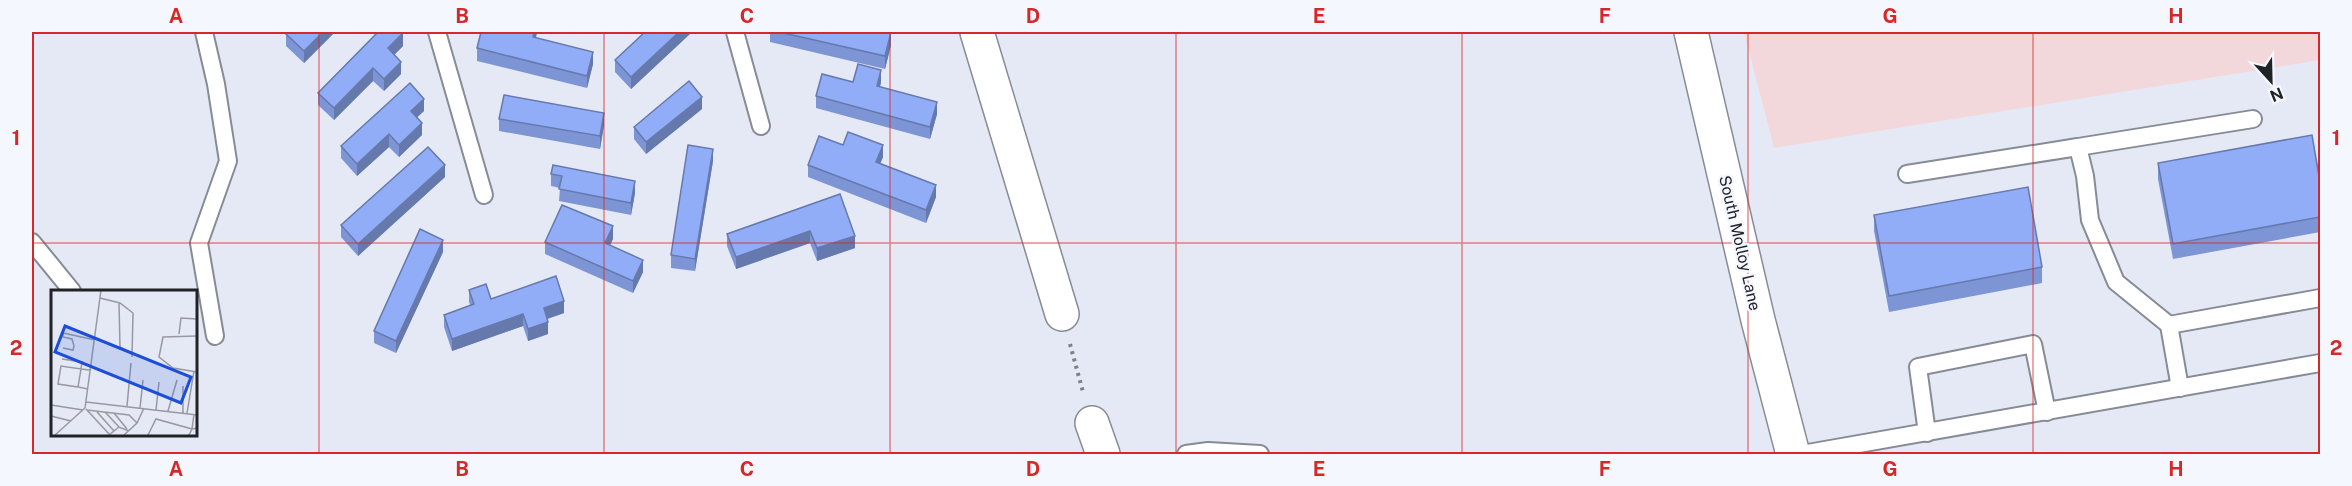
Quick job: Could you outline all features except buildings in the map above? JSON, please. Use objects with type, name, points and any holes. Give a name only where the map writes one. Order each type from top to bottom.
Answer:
[{"type":"street","points":[[977,32],[1062,314]]},
{"type":"street","name":"South Molloy Lane","points":[[1691,32],[1758,320],[1793,454]]},
{"type":"street","points":[[1092,423],[1103,454]]},
{"type":"lane","points":[[204,32],[216,84],[228,162],[199,243],[215,336]]},
{"type":"lane","points":[[437,32],[484,195]]},
{"type":"lane","points":[[735,32],[761,126]]},
{"type":"lane","points":[[1907,174],[2253,119]]},
{"type":"lane","points":[[2078,147],[2085,176],[2090,220],[2116,282],[2169,326],[2180,388]]},
{"type":"lane","points":[[32,242],[71,290]]},
{"type":"lane","points":[[2169,326],[2320,298]]},
{"type":"lane","points":[[1927,433],[1918,367],[2033,344],[2047,412]]},
{"type":"lane","points":[[1802,454],[2320,363]]},
{"type":"lane","points":[[1186,454],[1209,451],[1260,454]]},
{"type":"path","points":[[1062,314],[1092,423]]},
{"type":"shaded area","points":[[1744,32],[2320,32],[2320,60],[1774,148]]}]
